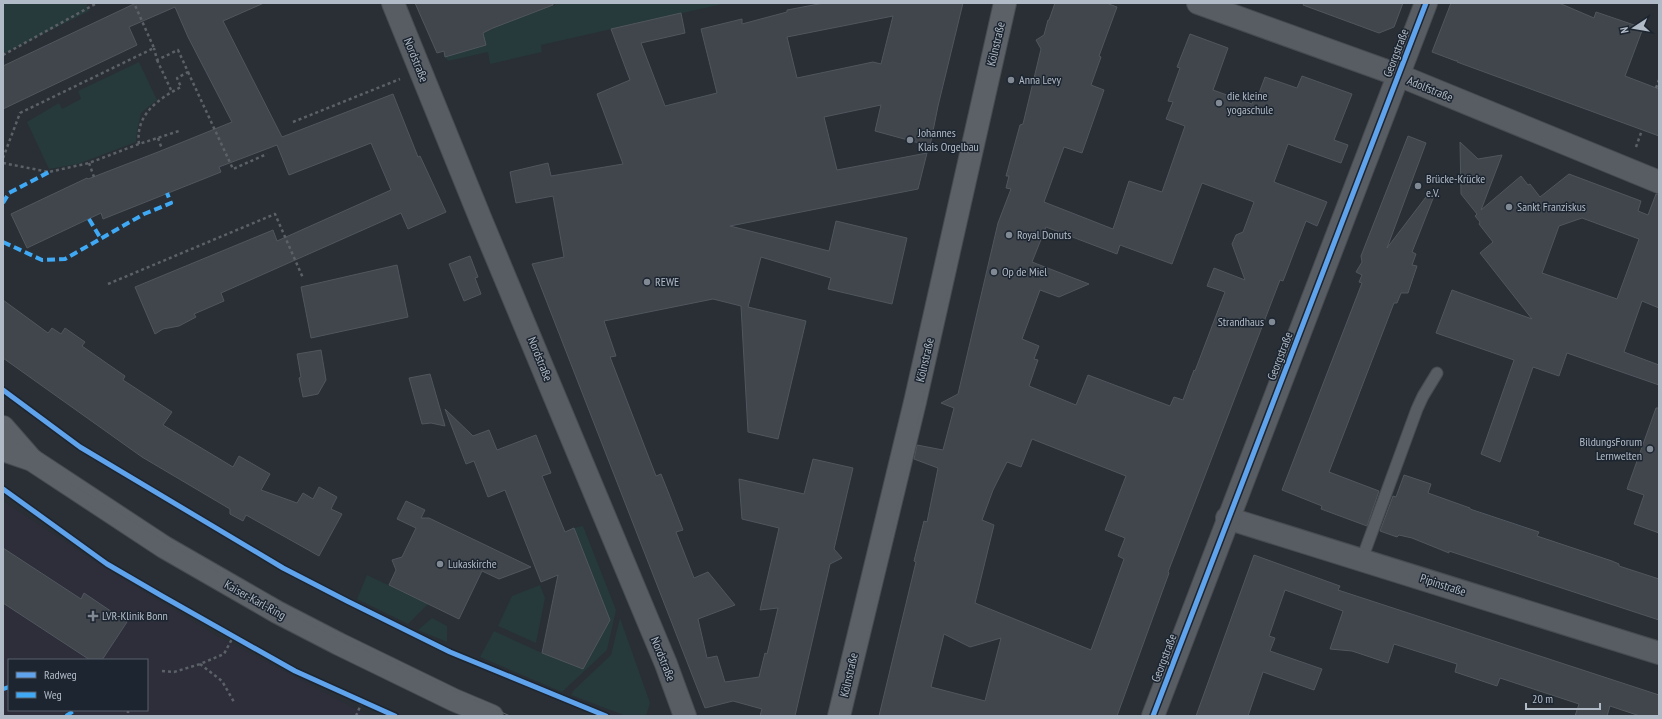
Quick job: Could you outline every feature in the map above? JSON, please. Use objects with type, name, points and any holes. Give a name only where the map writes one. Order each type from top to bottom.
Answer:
[{"type":"street","name":"Nordstraße","points":[[393,3],[481,220],[666,664],[685,716]]},
{"type":"street","name":"Kölnstraße","points":[[839,716],[928,349],[1005,3]]},
{"type":"street","name":"Adolfstraße","points":[[1198,3],[1398,75],[1659,182]]},
{"type":"street","name":"Georgstraße","points":[[1153,716],[1227,518],[1426,3]]},
{"type":"street","name":"Kaiser-Karl-Ring","points":[[3,427],[32,460]]},
{"type":"street","name":"Kaiser-Karl-Ring","points":[[3,450],[32,460],[164,547],[277,612],[454,700],[492,716]]},
{"type":"street","name":"Pipinstraße","points":[[1227,518],[1659,653]]},
{"type":"lane","points":[[1362,559],[1417,409],[1437,373]]},
{"type":"lane","points":[[3,439],[32,460]]},
{"type":"path","points":[[3,55],[97,3]]},
{"type":"path","points":[[134,3],[154,48],[157,60],[172,92]]},
{"type":"path","points":[[3,158],[20,113],[154,48]]},
{"type":"path","points":[[157,60],[178,50],[233,169],[267,154]]},
{"type":"path","points":[[293,122],[420,71]]},
{"type":"path","points":[[139,144],[139,127],[152,105],[181,87],[177,78],[188,72]]},
{"type":"path","points":[[1656,88],[1659,80]]},
{"type":"path","points":[[3,163],[49,172],[89,163],[179,131]]},
{"type":"path","points":[[158,138],[162,149]]},
{"type":"path","points":[[89,163],[94,177]]},
{"type":"path","points":[[108,284],[275,214],[303,278]]},
{"type":"path","points":[[162,671],[174,672],[200,664],[224,654],[233,636]]},
{"type":"path","points":[[200,664],[222,681],[234,702]]},
{"type":"path","points":[[356,716],[362,702]]},
{"type":"shaded area","points":[[3,3],[86,3],[89,11],[3,54]]},
{"type":"shaded area","points":[[554,3],[727,3],[541,45],[542,52],[490,64],[488,52],[448,61],[445,57],[485,45],[480,35],[493,29],[492,27],[555,5]]},
{"type":"shaded area","points":[[139,62],[157,100],[141,113],[136,142],[78,164],[49,169],[27,122],[59,103],[62,109],[81,99],[78,91]]},
{"type":"shaded area","name":"LVR-Klinik Bonn","points":[[3,501],[102,566],[217,636],[369,716],[3,716]]},
{"type":"shaded area","points":[[583,526],[616,610],[607,650],[562,692],[480,657],[494,631],[542,653],[584,668],[610,620],[574,528]]},
{"type":"shaded area","points":[[367,575],[428,604],[408,624],[357,599]]},
{"type":"shaded area","points":[[540,585],[545,598],[536,643],[498,626],[512,596]]},
{"type":"shaded area","points":[[432,618],[447,626],[447,642],[418,630]]},
{"type":"shaded area","points":[[620,618],[650,703],[647,713],[644,716],[626,716],[571,695],[574,690],[611,655]]},
{"type":"building","points":[[136,3],[264,3],[223,21],[282,137],[393,94],[418,157],[420,156],[446,212],[408,229],[401,213],[221,293],[224,301],[194,314],[196,317],[179,326],[163,329],[155,334],[135,287],[273,230],[277,241],[391,190],[371,143],[289,175],[277,145],[219,167],[221,172],[103,219],[101,213],[27,248],[11,214],[87,178],[88,179],[158,152],[232,122],[188,37],[175,7],[129,27],[137,45],[3,109],[3,66]]},
{"type":"building","points":[[415,3],[553,3],[553,5],[483,33],[486,45],[445,57],[444,51],[437,53]]},
{"type":"building","points":[[824,3],[963,3],[930,146],[875,131],[881,105],[824,117],[837,170],[927,153],[918,189],[730,226],[829,251],[836,221],[907,238],[892,304],[828,289],[831,278],[761,257],[748,307],[806,321],[778,439],[748,432],[741,306],[713,299],[604,321],[616,356],[610,357],[656,476],[661,474],[683,530],[676,532],[694,578],[708,572],[735,605],[698,619],[707,658],[717,656],[725,682],[759,677],[765,653],[767,654],[778,608],[760,610],[779,528],[742,519],[739,479],[804,494],[813,459],[853,468],[834,549],[842,558],[830,564],[795,716],[760,716],[762,709],[733,701],[705,708],[532,264],[564,257],[553,196],[516,203],[510,172],[548,163],[551,176],[623,164],[597,94],[630,80],[611,29],[681,13],[685,33],[641,43],[665,106],[717,93],[701,29],[742,19],[742,24],[787,12],[787,10]],"holes":[[[893,16],[881,64],[873,62],[797,78],[787,37]]]},
{"type":"building","points":[[1055,3],[1106,3],[1117,7],[1099,56],[1101,57],[1091,85],[1104,90],[1082,153],[1064,147],[1044,202],[1113,229],[1129,181],[1162,192],[1185,126],[1166,119],[1173,102],[1168,101],[1180,68],[1177,67],[1190,34],[1228,48],[1213,90],[1252,104],[1255,95],[1258,96],[1265,77],[1297,88],[1302,76],[1352,94],[1334,140],[1348,145],[1341,163],[1288,144],[1274,182],[1327,202],[1317,226],[1306,221],[1283,281],[1280,280],[1168,572],[1169,573],[1117,716],[879,716],[916,562],[914,561],[924,521],[927,522],[938,468],[914,459],[917,445],[943,450],[954,408],[941,403],[958,394],[998,223],[1011,189],[1006,188],[1009,176],[1006,176],[1020,125],[1023,124],[1041,49],[1036,40],[1044,35]],"holes":[[[1202,183],[1254,202],[1243,232],[1236,235],[1232,244],[1245,280],[1214,268],[1207,286],[1225,292],[1183,400],[1174,397],[1170,406],[1088,375],[1076,405],[1029,386],[1038,360],[1034,359],[1039,346],[1022,339],[1040,290],[1059,297],[1089,284],[1032,262],[1046,227],[1117,254],[1120,245],[1172,264]],[[1032,439],[1126,476],[1105,530],[1125,538],[1118,556],[1124,559],[1091,650],[975,603],[994,525],[982,520],[993,490],[1007,462],[1021,467]],[[944,634],[970,647],[1001,638],[985,701],[931,687]]]},
{"type":"building","points":[[1304,3],[1403,3],[1394,27],[1379,33],[1303,5]]},
{"type":"building","points":[[1451,3],[1559,3],[1594,18],[1596,12],[1643,28],[1625,76],[1659,89],[1659,136],[1432,52]]},
{"type":"building","points":[[1408,136],[1426,143],[1387,248],[1429,193],[1434,196],[1412,252],[1416,254],[1412,265],[1417,266],[1408,293],[1401,293],[1397,303],[1394,303],[1329,472],[1379,491],[1367,526],[1321,509],[1322,506],[1282,490],[1362,283],[1359,282],[1362,275],[1356,272],[1362,262],[1361,256]]},
{"type":"building","points":[[1460,142],[1478,159],[1502,155],[1481,210],[1521,176],[1528,185],[1530,184],[1540,197],[1569,174],[1641,201],[1638,211],[1648,215],[1656,194],[1659,194],[1659,308],[1642,301],[1624,352],[1659,365],[1659,385],[1567,353],[1559,376],[1533,367],[1500,462],[1481,454],[1514,360],[1436,333],[1452,290],[1532,319],[1480,253],[1493,242],[1479,224],[1480,222],[1475,216],[1477,214],[1461,194]],"holes":[[[1582,218],[1639,239],[1617,299],[1542,273],[1559,226]]]},
{"type":"building","points":[[470,256],[478,277],[475,278],[481,294],[464,301],[449,264]]},
{"type":"building","points":[[397,265],[408,317],[311,338],[301,287]]},
{"type":"building","points":[[3,300],[48,333],[52,328],[61,334],[65,328],[85,342],[82,346],[125,376],[123,380],[172,412],[163,425],[233,467],[239,456],[270,474],[261,490],[297,503],[303,493],[313,499],[319,487],[337,497],[331,509],[342,514],[319,556],[246,515],[243,521],[230,514],[230,509],[142,457],[3,358]]},
{"type":"building","points":[[321,350],[326,380],[318,394],[303,397],[299,378],[301,377],[297,354]]},
{"type":"building","points":[[430,374],[445,426],[431,423],[422,424],[409,378]]},
{"type":"building","name":"BildungsForum Lernwelten","points":[[1656,408],[1659,408],[1659,533],[1634,524],[1644,495],[1627,489]]},
{"type":"building","points":[[445,409],[473,436],[489,430],[497,450],[536,435],[551,473],[542,476],[565,532],[574,528],[610,620],[583,669],[542,653],[558,575],[541,582],[505,490],[488,497],[474,461],[466,464]]},
{"type":"building","points":[[1404,475],[1431,484],[1428,493],[1539,532],[1537,536],[1612,561],[1619,564],[1619,566],[1659,579],[1659,620],[1449,551],[1449,553],[1412,538],[1399,535],[1397,537],[1380,531],[1393,496],[1396,497]]},
{"type":"building","name":"Lukaskirche","points":[[406,501],[425,510],[421,518],[429,518],[531,567],[499,579],[482,571],[459,619],[389,585],[396,570],[392,560],[402,557],[416,528],[397,519]]},
{"type":"building","points":[[3,548],[81,599],[84,593],[127,622],[103,659],[88,659],[3,603]]},
{"type":"building","points":[[1254,555],[1340,586],[1338,590],[1659,695],[1659,716],[1640,716],[1610,706],[1607,716],[1575,716],[1579,704],[1500,678],[1497,686],[1455,672],[1457,664],[1394,644],[1388,663],[1352,651],[1330,649],[1343,611],[1285,590],[1269,636],[1275,638],[1270,651],[1322,669],[1314,690],[1263,672],[1248,716],[1196,716]]},
{"type":"tram line","points":[[833,716],[999,3]]},
{"type":"tram line","points":[[849,716],[1013,3]]},
{"type":"tram line","points":[[3,434],[69,483],[197,560],[323,631],[510,716]]},
{"type":"tram line","points":[[3,446],[118,525],[237,598],[339,652],[478,716]]},
{"type":"marked path","points":[[3,203],[9,193],[49,172]]},
{"type":"marked path","points":[[3,242],[42,260],[65,259],[144,214],[171,203],[167,193]]},
{"type":"marked path","points":[[89,219],[101,239]]},
{"type":"marked path","points":[[3,689],[8,687]]},
{"type":"marked path","points":[[66,716],[74,711]]},
{"type":"cycle path","points":[[1153,716],[1426,3]]},
{"type":"cycle path","points":[[3,390],[80,447],[283,568],[450,652],[606,716]]},
{"type":"cycle path","points":[[3,489],[107,564],[162,596],[295,671],[395,716]]},
{"type":"place","name":"Anna Levy","points":[[1011,80]]},
{"type":"place","name":"die kleine yogaschule","points":[[1219,103]]},
{"type":"place","name":"Johannes Klais Orgelbau","points":[[910,140]]},
{"type":"place","name":"Brücke-Krücke e.V.","points":[[1418,186]]},
{"type":"place","name":"Sankt Franziskus","points":[[1509,207]]},
{"type":"place","name":"Royal Donuts","points":[[1009,235]]},
{"type":"place","name":"Op de Miel","points":[[994,272]]},
{"type":"place","name":"REWE","points":[[647,282]]},
{"type":"place","name":"Strandhaus","points":[[1272,322]]},
{"type":"place","name":"BildungsForum Lernwelten","points":[[1650,449]]},
{"type":"place","name":"Lukaskirche","points":[[440,564]]},
{"type":"place","name":"LVR-Klinik Bonn","points":[[93,616]]}]
